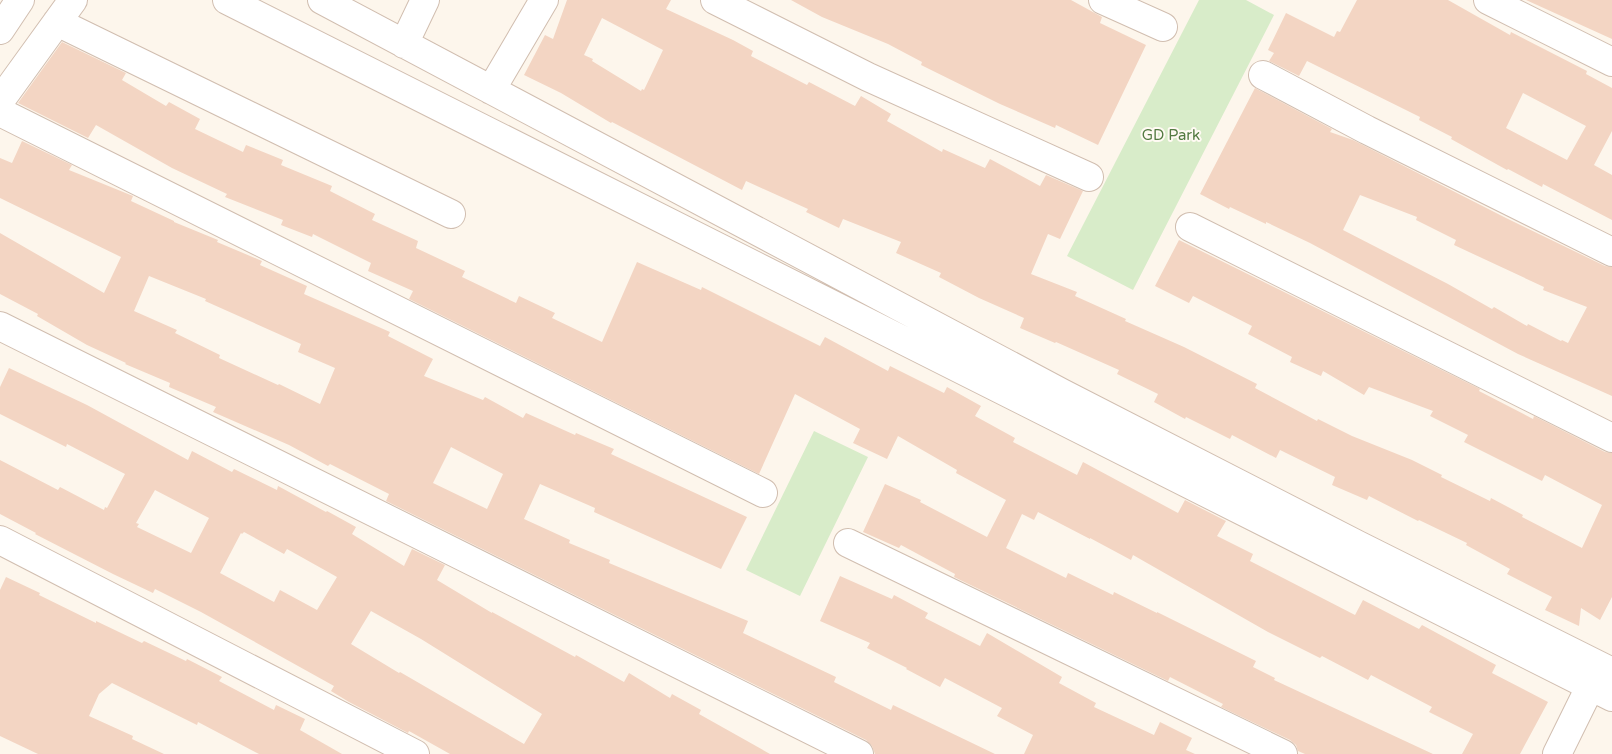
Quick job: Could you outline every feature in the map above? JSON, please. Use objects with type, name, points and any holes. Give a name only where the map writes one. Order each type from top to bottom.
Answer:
[{"type":"street","points":[[0,30],[20,0]]},
{"type":"street","points":[[0,101],[72,0]]},
{"type":"street","points":[[227,0],[603,189],[1073,412],[1497,626],[1606,674],[1557,754]]},
{"type":"street","points":[[322,0],[617,157],[1073,412]]},
{"type":"street","points":[[404,44],[423,0]]},
{"type":"street","points":[[490,90],[544,0]]},
{"type":"street","points":[[715,0],[868,77],[1090,177]]},
{"type":"street","points":[[1103,0],[1163,26]]},
{"type":"street","points":[[1488,0],[1612,62]]},
{"type":"street","points":[[340,57],[360,20]]},
{"type":"street","points":[[56,22],[451,214]]},
{"type":"street","points":[[1262,74],[1366,130],[1612,252]]},
{"type":"street","points":[[0,112],[763,492]]},
{"type":"street","points":[[603,189],[617,157]]},
{"type":"street","points":[[1190,227],[1612,438]]},
{"type":"street","points":[[0,326],[859,754]]},
{"type":"street","points":[[0,540],[415,754]]},
{"type":"street","points":[[848,543],[1283,754]]},
{"type":"green space","name":"GD Park","points":[[1199,0],[1246,0],[1274,15],[1133,290],[1067,256]]},
{"type":"green space","points":[[814,431],[868,457],[800,596],[746,570]]},
{"type":"building","points":[[567,0],[671,0],[666,9],[733,40],[753,51],[751,56],[807,85],[809,82],[855,106],[861,96],[891,114],[887,121],[942,152],[943,149],[985,168],[990,159],[1040,186],[1046,175],[1083,191],[1060,239],[1048,234],[1031,274],[1077,292],[1075,296],[1184,347],[1257,384],[1255,388],[1317,421],[1318,419],[1352,436],[1412,460],[1442,475],[1441,477],[1490,501],[1491,498],[1523,515],[1522,517],[1582,548],[1602,505],[1545,475],[1542,481],[1464,442],[1468,435],[1430,416],[1433,411],[1369,387],[1364,395],[1323,371],[1321,376],[1290,362],[1292,357],[1248,334],[1252,326],[1193,296],[1189,303],[1155,286],[1179,240],[1480,389],[1479,391],[1533,419],[1534,416],[1605,452],[1612,453],[1612,597],[1600,620],[1581,608],[1579,626],[1545,610],[1552,597],[1507,574],[1510,569],[1466,545],[1467,543],[1369,496],[1367,500],[1332,485],[1335,477],[1280,450],[1276,458],[1232,435],[1230,439],[1186,417],[1185,419],[1154,402],[1158,394],[1117,374],[1119,370],[1020,328],[1024,318],[979,298],[939,277],[941,273],[896,253],[901,242],[843,219],[839,228],[806,212],[808,209],[746,181],[742,190],[611,123],[561,93],[524,75],[545,35],[553,39]],"holes":[[[602,18],[663,50],[644,90],[642,89],[641,91],[584,55]]]},
{"type":"building","points":[[791,0],[1071,0],[1102,17],[1100,23],[1146,45],[1098,145],[1056,125],[1055,128],[1000,104],[921,65],[922,62],[888,44],[822,17]]},
{"type":"building","points":[[1357,0],[1448,0],[1510,35],[1511,32],[1587,71],[1586,74],[1612,88],[1612,131],[1594,165],[1612,175],[1612,220],[1543,184],[1542,187],[1507,170],[1451,139],[1452,137],[1419,120],[1420,117],[1307,61],[1299,76],[1269,61],[1274,53],[1268,50],[1286,13],[1334,37],[1337,31],[1340,32]],"holes":[[[1523,93],[1586,126],[1567,160],[1506,128]]]},
{"type":"building","points":[[1526,0],[1612,0],[1612,39]]},
{"type":"building","points":[[62,42],[126,73],[122,80],[166,106],[169,102],[200,119],[195,129],[243,152],[246,145],[283,160],[281,165],[332,186],[330,191],[375,214],[372,220],[418,241],[416,248],[465,271],[462,277],[516,303],[519,296],[555,313],[552,318],[602,342],[637,262],[701,290],[702,287],[820,346],[825,337],[888,371],[890,366],[944,393],[947,387],[981,406],[975,416],[1015,438],[1013,442],[1077,475],[1083,462],[1178,513],[1185,500],[1226,521],[1217,536],[1253,554],[1250,561],[1355,615],[1363,600],[1419,629],[1422,625],[1496,665],[1492,673],[1548,702],[1520,754],[1462,754],[1473,734],[1429,712],[1432,707],[1371,675],[1368,680],[1322,656],[1320,658],[1268,632],[1133,555],[1131,560],[1038,512],[1034,520],[1022,514],[1006,548],[1066,578],[1068,573],[1113,595],[1114,592],[1157,612],[1256,661],[1253,667],[1275,678],[1274,680],[1433,754],[1305,754],[1298,751],[1296,745],[1290,740],[1221,707],[1223,704],[1170,677],[1168,681],[954,577],[955,574],[901,545],[899,548],[863,532],[885,484],[921,500],[920,502],[987,537],[1006,500],[956,473],[957,470],[898,436],[887,459],[853,443],[860,429],[795,394],[759,474],[409,299],[413,291],[368,271],[371,263],[313,234],[312,237],[281,225],[283,220],[225,197],[227,194],[172,168],[96,125],[88,138],[18,103]]},
{"type":"building","points":[[1255,88],[1332,129],[1330,132],[1353,140],[1506,218],[1605,266],[1612,267],[1612,396],[1518,354],[1310,243],[1266,222],[1266,224],[1230,207],[1229,209],[1200,194]],"holes":[[[1360,195],[1417,217],[1416,220],[1456,240],[1454,245],[1544,287],[1543,290],[1587,307],[1568,343],[1528,324],[1527,326],[1494,307],[1492,309],[1343,230]]]},
{"type":"building","points":[[22,141],[72,165],[69,170],[133,196],[131,201],[262,261],[260,265],[307,286],[304,294],[390,332],[388,336],[433,359],[424,376],[483,400],[485,397],[523,418],[526,413],[575,435],[576,433],[614,449],[611,454],[747,517],[721,569],[594,512],[595,508],[540,484],[524,519],[570,540],[569,543],[610,560],[609,563],[748,621],[743,633],[836,677],[834,682],[891,710],[893,705],[995,754],[875,754],[872,746],[866,740],[386,501],[389,494],[330,464],[328,466],[289,445],[213,412],[216,407],[169,387],[170,383],[87,345],[37,316],[38,314],[0,294],[0,233],[104,293],[121,257],[0,198],[0,158],[12,163]],"holes":[[[149,276],[206,299],[205,301],[301,344],[298,352],[335,368],[320,404],[219,358],[220,355],[175,333],[177,330],[134,311]],[[451,447],[503,474],[487,509],[433,483]]]},
{"type":"building","points":[[9,368],[87,405],[188,460],[192,451],[232,472],[234,469],[277,490],[278,486],[356,527],[352,534],[404,566],[412,549],[445,565],[437,580],[492,613],[575,657],[576,655],[624,682],[629,673],[670,698],[672,694],[701,710],[699,714],[770,754],[450,754],[409,731],[408,733],[349,702],[331,691],[334,686],[201,612],[155,589],[153,593],[113,574],[0,514],[0,460],[58,490],[60,487],[104,510],[105,507],[107,508],[125,474],[67,444],[66,447],[0,414],[0,387]],"holes":[[[155,490],[209,518],[191,553],[137,527],[139,524],[136,523]],[[244,532],[284,554],[287,549],[337,577],[317,610],[280,590],[274,602],[220,573]],[[371,611],[421,639],[542,714],[524,744],[351,644]]]},
{"type":"building","points":[[840,576],[892,599],[894,595],[928,613],[925,618],[980,646],[987,633],[1062,677],[1059,683],[1096,703],[1094,707],[1154,735],[1160,722],[1192,738],[1186,750],[1195,754],[1024,754],[1033,735],[997,716],[1002,708],[945,678],[940,687],[867,648],[870,643],[820,621]]},
{"type":"building","points":[[6,577],[96,623],[96,621],[142,643],[144,641],[186,661],[187,659],[222,677],[219,681],[274,710],[276,705],[305,719],[300,730],[342,754],[259,754],[198,722],[197,725],[112,683],[99,694],[89,716],[133,736],[132,739],[164,754],[38,754],[0,736],[0,590]]}]
